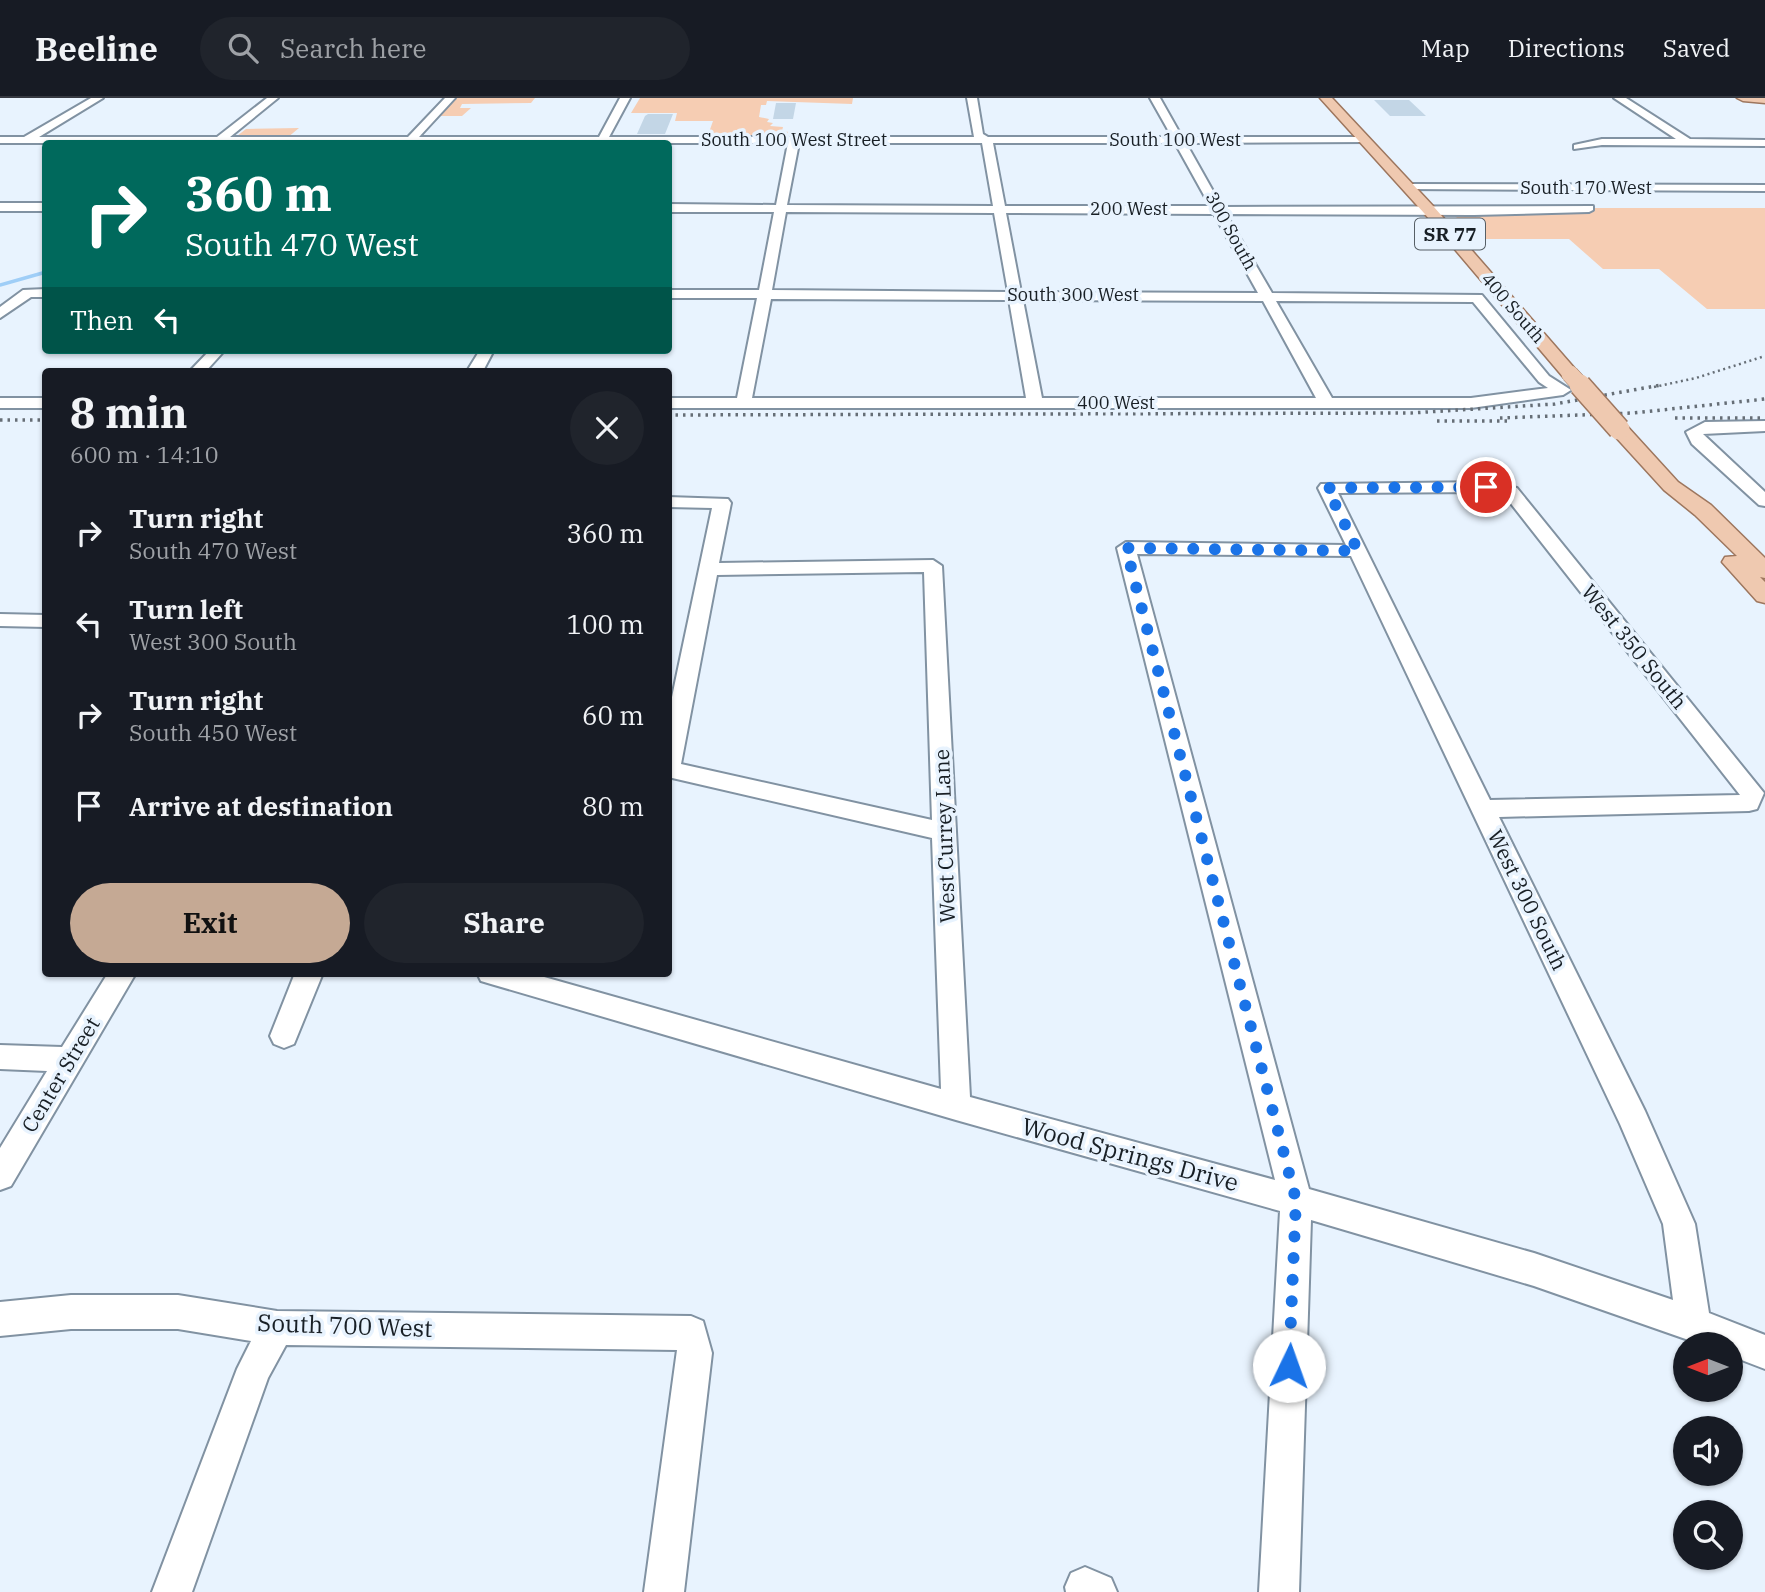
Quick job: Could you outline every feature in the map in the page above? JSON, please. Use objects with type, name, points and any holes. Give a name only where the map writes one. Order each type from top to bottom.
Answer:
[{"type":"main road","name":"400 South","points":[[1326,98],[1429,210],[1567,382],[1619,429],[1671,486],[1686,510],[1765,596]]},
{"type":"main road","points":[[1744,98],[1765,100]]},
{"type":"main road","name":"400 South","points":[[1671,486],[1703,510],[1765,571]]},
{"type":"street","points":[[8,151],[97,98]]},
{"type":"street","points":[[220,140],[273,98]]},
{"type":"street","points":[[411,140],[450,98]]},
{"type":"street","points":[[602,140],[625,98]]},
{"type":"street","points":[[972,98],[978,135],[986,141],[1035,403]]},
{"type":"street","name":"300 South","points":[[1155,98],[1328,405]]},
{"type":"street","points":[[1619,98],[1688,142]]},
{"type":"street","points":[[986,141],[993,135],[991,122]]},
{"type":"street","name":"South 100 West Street","points":[[0,140],[42,140]]},
{"type":"street","points":[[744,402],[794,140]]},
{"type":"street","name":"South 100 West","points":[[986,141],[1364,140]]},
{"type":"street","name":"South 100 West Street","points":[[672,141],[986,141]]},
{"type":"street","points":[[1578,147],[1602,142],[1765,143]]},
{"type":"street","name":"South 170 West","points":[[1408,187],[1765,188]]},
{"type":"street","points":[[0,206],[42,206]]},
{"type":"street","name":"200 West","points":[[672,208],[1589,208]]},
{"type":"street","points":[[0,314],[28,293],[42,293]]},
{"type":"street","name":"South 300 West","points":[[672,294],[1477,298]]},
{"type":"street","name":"400 South","points":[[1477,298],[1544,379],[1567,382]]},
{"type":"street","points":[[201,368],[214,354]]},
{"type":"street","name":"400 West","points":[[672,403],[1471,403],[1567,382]]},
{"type":"street","points":[[0,403],[42,403]]},
{"type":"street","points":[[1765,426],[1705,427],[1694,432],[1698,441],[1765,501]]},
{"type":"street","name":"West 350 South","points":[[1327,488],[1486,487],[1511,492],[1752,793],[1749,803],[1482,808]]},
{"type":"street","name":"West 300 South","points":[[1327,488],[1634,1121],[1679,1224],[1693,1323]]},
{"type":"street","points":[[672,502],[722,503],[672,754]]},
{"type":"street","points":[[1279,1592],[1296,1200],[1126,548],[1358,551]]},
{"type":"street","name":"West Currey Lane","points":[[708,569],[933,566],[956,1107]]},
{"type":"street","points":[[0,621],[42,621]]},
{"type":"street","points":[[672,770],[945,832]]},
{"type":"street","name":"Center Street","points":[[0,1177],[120,977]]},
{"type":"street","points":[[284,1036],[307,977]]},
{"type":"street","name":"Wood Springs Drive","points":[[505,977],[956,1107],[1443,1241],[1693,1323],[1765,1352]]},
{"type":"street","points":[[0,1058],[69,1060]]},
{"type":"street","name":"South 700 West","points":[[0,1319],[71,1312],[178,1312],[277,1328],[691,1332],[695,1353],[664,1592]]},
{"type":"street","points":[[172,1592],[254,1369],[277,1328]]},
{"type":"shaded area","points":[[457,98],[535,98],[531,103],[462,104],[460,108],[471,108],[462,116],[440,116]]},
{"type":"shaded area","points":[[640,98],[853,98],[852,104],[767,101],[766,105],[761,105],[759,117],[769,119],[767,122],[773,123],[770,126],[783,127],[782,131],[789,132],[788,138],[707,138],[713,121],[675,121],[677,113],[631,113]]},
{"type":"shaded area","points":[[299,128],[287,138],[237,136],[246,129]]},
{"type":"shaded area","points":[[1447,208],[1765,208],[1765,309],[1707,309],[1659,269],[1603,269],[1569,239],[1478,239]]},
{"type":"building","points":[[1374,100],[1409,100],[1426,116],[1390,116]]},
{"type":"building","points":[[776,103],[796,103],[793,119],[773,119]]},
{"type":"building","points":[[648,114],[673,114],[665,134],[637,134]]},
{"type":"waterway","points":[[0,285],[42,273]]},
{"type":"railway","points":[[1654,387],[1696,378],[1765,356]]},
{"type":"railway","points":[[672,415],[1411,413],[1555,404],[1661,385]]},
{"type":"railway","points":[[1500,418],[1633,413],[1765,399]]},
{"type":"railway","points":[[1675,418],[1765,418]]},
{"type":"railway","points":[[0,420],[42,420]]},
{"type":"railway","points":[[1437,421],[1511,421]]},
{"type":"route","points":[[1289,1366],[1296,1200],[1126,548],[1358,551],[1327,488],[1486,487]]}]
